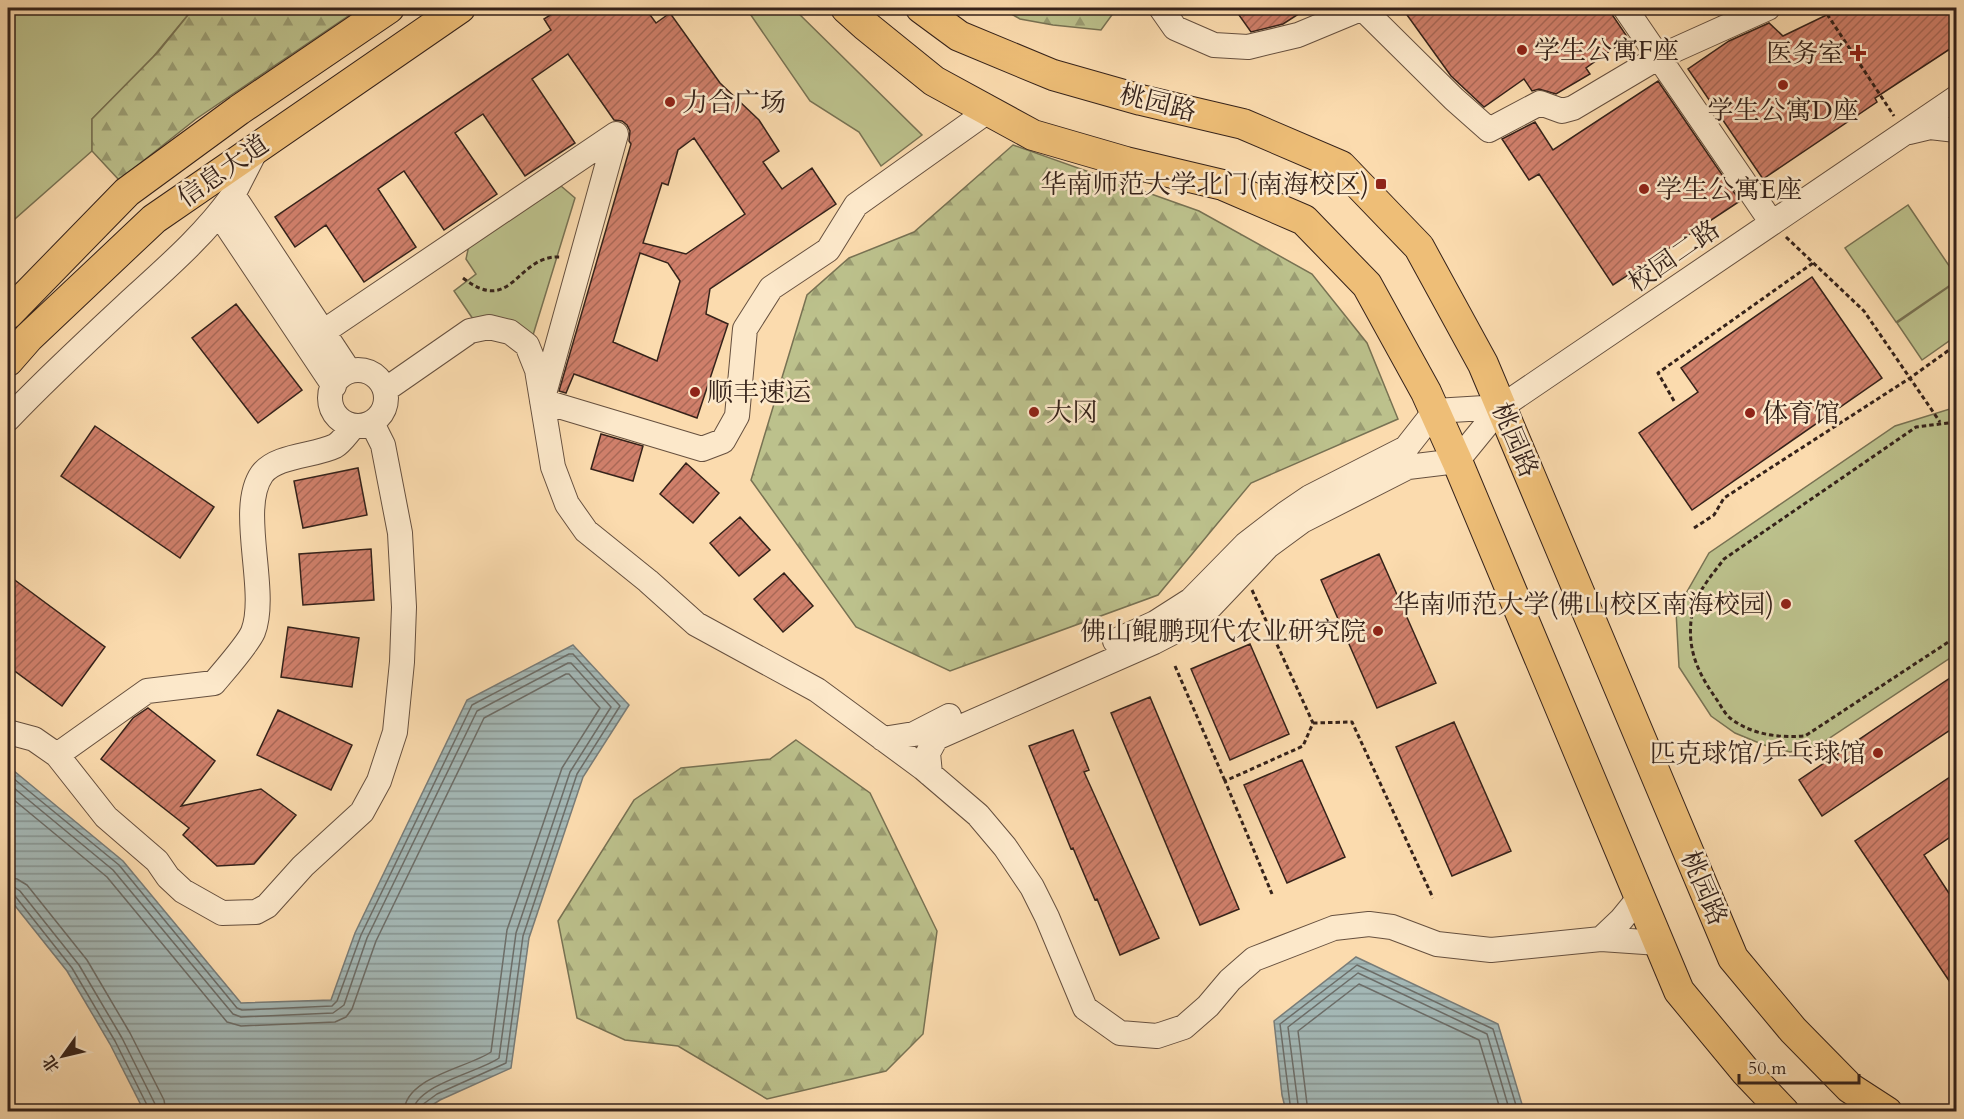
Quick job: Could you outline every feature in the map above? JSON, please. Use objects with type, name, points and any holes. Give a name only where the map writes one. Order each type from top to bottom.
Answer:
[{"type":"main road","name":"信息大道","points":[[8,314],[127,192],[239,110],[389,8]]},
{"type":"main road","name":"信息大道","points":[[8,361],[29,338],[154,219],[460,8]]},
{"type":"main road","points":[[846,8],[934,81],[1033,135],[1126,162],[1223,185],[1304,220],[1367,285],[1426,392],[1457,461],[1678,991],[1746,1072],[1784,1112]]},
{"type":"main road","name":"桃园路","points":[[921,8],[959,36],[1053,75],[1141,100],[1243,124],[1341,166],[1419,247],[1483,364],[1733,958],[1793,1030],[1850,1088],[1887,1112]]},
{"type":"street","points":[[1161,8],[1175,28],[1214,45],[1248,47],[1298,34],[1362,8],[1454,99],[1489,130],[1540,103],[1562,111],[1573,108],[1659,57],[1768,8]]},
{"type":"street","points":[[1625,8],[1772,223]]},
{"type":"street","name":"校园二路","points":[[1501,407],[1956,98]]},
{"type":"street","points":[[542,401],[702,449],[723,441],[737,416],[745,329],[771,288],[828,250],[856,206],[988,111]]},
{"type":"street","points":[[1905,133],[1930,127],[1956,130]]},
{"type":"street","points":[[323,332],[616,134],[542,401]]},
{"type":"street","points":[[8,419],[219,214],[233,195],[257,148]]},
{"type":"street","points":[[233,195],[323,332],[342,379]]},
{"type":"street","points":[[219,214],[342,379]]},
{"type":"street","points":[[385,390],[470,332],[489,327],[510,332],[527,345],[537,370],[553,467],[567,504],[586,531],[696,624],[817,690],[930,774],[978,815],[1005,847],[1032,887],[1085,1008],[1120,1033],[1157,1036],[1184,1027],[1254,959],[1334,928],[1369,924],[1392,927],[1437,944],[1491,950],[1601,939],[1659,943]]},
{"type":"street","points":[[8,732],[34,739],[57,755],[106,816],[157,861],[168,877],[183,891],[222,913],[256,912],[267,906],[303,866],[362,812],[379,781],[395,732],[402,663],[404,607],[400,533],[383,445],[363,424],[337,416],[332,409],[330,399],[342,379],[358,370],[367,371],[381,382],[385,390],[384,409],[380,417],[363,424],[335,445],[281,462],[264,471],[256,485],[253,507],[257,611],[252,633],[214,683],[147,691],[57,755]]},
{"type":"street","points":[[883,739],[914,734],[1155,623],[1191,600],[1246,544],[1285,513],[1406,448],[1434,411],[1501,407]]},
{"type":"street","points":[[930,774],[928,753],[936,738],[1174,632],[1211,606],[1268,546],[1302,521],[1408,467],[1457,461],[1501,407]]},
{"type":"street","points":[[1601,939],[1639,898]]},
{"type":"path","points":[[1823,8],[1886,104]]},
{"type":"path","points":[[1772,223],[1864,311],[1941,423]]},
{"type":"path","points":[[463,278],[484,290],[496,291],[508,286],[530,266],[546,258],[581,260]]},
{"type":"path","points":[[1674,400],[1658,373],[1814,263]]},
{"type":"path","points":[[1694,528],[1714,515],[1724,498],[1910,378],[1956,345]]},
{"type":"path","points":[[1956,422],[1916,427],[1724,559],[1703,587],[1692,613],[1691,647],[1701,677],[1729,718],[1758,733],[1787,738],[1805,736],[1956,637]]},
{"type":"path","points":[[1225,781],[1303,746],[1313,723],[1244,572]]},
{"type":"path","points":[[1175,666],[1272,894]]},
{"type":"path","points":[[1313,723],[1352,722],[1433,898]]},
{"type":"green space","points":[[8,8],[246,8],[192,10],[153,57],[92,119],[92,151],[8,225]]},
{"type":"green space","points":[[360,8],[196,119],[119,180],[92,151],[92,119],[159,51],[192,10]]},
{"type":"green space","points":[[746,8],[793,8],[922,135],[881,166],[859,132],[810,101]]},
{"type":"green space","points":[[1001,8],[1117,8],[1101,30],[1020,19]]},
{"type":"green space","points":[[1013,145],[1199,211],[1312,274],[1367,343],[1398,419],[1251,483],[1158,595],[950,671],[856,627],[751,480],[807,295],[849,258],[914,232]]},
{"type":"green space","points":[[561,186],[575,198],[533,335],[473,319],[454,291],[476,274],[466,259],[469,245]]},
{"type":"green space","points":[[1908,205],[1956,276],[1956,281],[1896,322],[1845,248]]},
{"type":"green space","points":[[1956,282],[1956,336],[1922,360],[1897,323]]},
{"type":"green space","points":[[1956,409],[1956,654],[1819,745],[1790,752],[1764,745],[1735,733],[1711,716],[1679,667],[1676,611],[1709,553],[1895,426]]},
{"type":"green space","points":[[796,740],[870,793],[937,931],[923,1034],[886,1071],[767,1099],[678,1046],[625,1040],[577,1018],[558,921],[634,800],[681,768],[770,759]]},
{"type":"water","points":[[573,645],[629,705],[583,777],[529,938],[511,1068],[440,1100],[423,1111],[144,1111],[110,1044],[67,971],[8,897],[8,766],[123,861],[241,1003],[331,1000],[355,933],[467,700]]},
{"type":"water","points":[[1356,957],[1498,1024],[1524,1111],[1286,1111],[1282,1095],[1274,1021]]},
{"type":"building","points":[[561,8],[645,8],[656,23],[670,13],[720,83],[759,120],[779,151],[763,162],[782,189],[812,168],[836,204],[710,289],[706,314],[728,324],[697,418],[574,374],[566,393],[559,391],[631,144],[627,125],[622,121],[614,120],[568,54],[532,79],[575,143],[525,176],[483,114],[455,133],[497,194],[444,230],[404,171],[378,189],[416,247],[364,282],[326,225],[295,247],[275,217],[551,30],[544,19]],"holes":[[[694,138],[745,214],[686,254],[643,243],[662,183],[668,185],[678,150]],[[640,253],[668,263],[680,281],[657,361],[613,342]]]},
{"type":"building","points":[[1234,8],[1308,8],[1283,24],[1251,32]]},
{"type":"building","name":"学生公寓F座","points":[[1402,8],[1611,8],[1613,16],[1628,38],[1586,68],[1590,74],[1556,94],[1539,89],[1532,91],[1524,79],[1484,107],[1451,76]]},
{"type":"building","name":"学生公寓D座","points":[[1841,8],[1956,8],[1956,45],[1875,98],[1877,102],[1763,179],[1688,69],[1729,41],[1769,23],[1783,36]]},
{"type":"building","name":"学生公寓E座","points":[[1658,81],[1740,201],[1613,285],[1539,174],[1529,180],[1502,139],[1535,122],[1553,150]]},
{"type":"building","name":"体育馆","points":[[1812,277],[1882,378],[1692,510],[1639,433],[1698,392],[1681,368]]},
{"type":"building","points":[[236,304],[302,390],[258,423],[192,338]]},
{"type":"building","points":[[95,426],[214,507],[180,558],[61,476]]},
{"type":"building","points":[[601,434],[643,446],[633,481],[591,469]]},
{"type":"building","points":[[686,463],[719,493],[693,523],[660,494]]},
{"type":"building","points":[[358,468],[367,515],[303,528],[294,481]]},
{"type":"building","points":[[740,517],[770,550],[739,576],[710,543]]},
{"type":"building","points":[[371,549],[374,600],[303,605],[299,554]]},
{"type":"building","name":"佛山鲲鹏现代农业研究院","points":[[1379,554],[1436,683],[1377,708],[1321,580]]},
{"type":"building","points":[[784,573],[813,606],[783,632],[754,599]]},
{"type":"building","points":[[8,575],[105,647],[62,706],[8,666]]},
{"type":"building","points":[[288,627],[359,638],[352,687],[281,677]]},
{"type":"building","points":[[1250,644],[1289,734],[1230,760],[1191,669]]},
{"type":"building","name":"匹克球馆/乒乓球馆","points":[[1956,674],[1956,726],[1822,816],[1799,780]]},
{"type":"building","points":[[1150,697],[1239,909],[1200,925],[1111,713]]},
{"type":"building","points":[[148,708],[215,761],[181,806],[261,789],[296,815],[254,864],[217,866],[183,835],[189,828],[101,759],[133,718]]},
{"type":"building","points":[[278,710],[352,745],[331,790],[257,755]]},
{"type":"building","points":[[1454,722],[1511,851],[1452,876],[1396,747]]},
{"type":"building","points":[[1073,730],[1089,770],[1084,772],[1159,938],[1120,955],[1097,899],[1095,900],[1073,848],[1071,849],[1029,746]]},
{"type":"building","points":[[1302,760],[1345,857],[1287,883],[1244,785]]},
{"type":"building","points":[[1956,773],[1956,833],[1924,855],[1956,904],[1956,991],[1855,841]]},
{"type":"place","name":"学生公寓F座","points":[[1522,50]]},
{"type":"place","name":"医务室","points":[[1858,53]]},
{"type":"place","name":"学生公寓D座","points":[[1783,85]]},
{"type":"place","name":"力合广场","points":[[670,102]]},
{"type":"place","name":"华南师范大学北门(南海校区)","points":[[1381,184]]},
{"type":"place","name":"学生公寓E座","points":[[1644,189]]},
{"type":"place","name":"顺丰速运","points":[[695,392]]},
{"type":"place","name":"大冈","points":[[1034,412]]},
{"type":"place","name":"体育馆","points":[[1750,413]]},
{"type":"place","name":"华南师范大学(佛山校区南海校园)","points":[[1786,604]]},
{"type":"place","name":"佛山鲲鹏现代农业研究院","points":[[1378,631]]},
{"type":"place","name":"匹克球馆/乒乓球馆","points":[[1878,753]]}]
